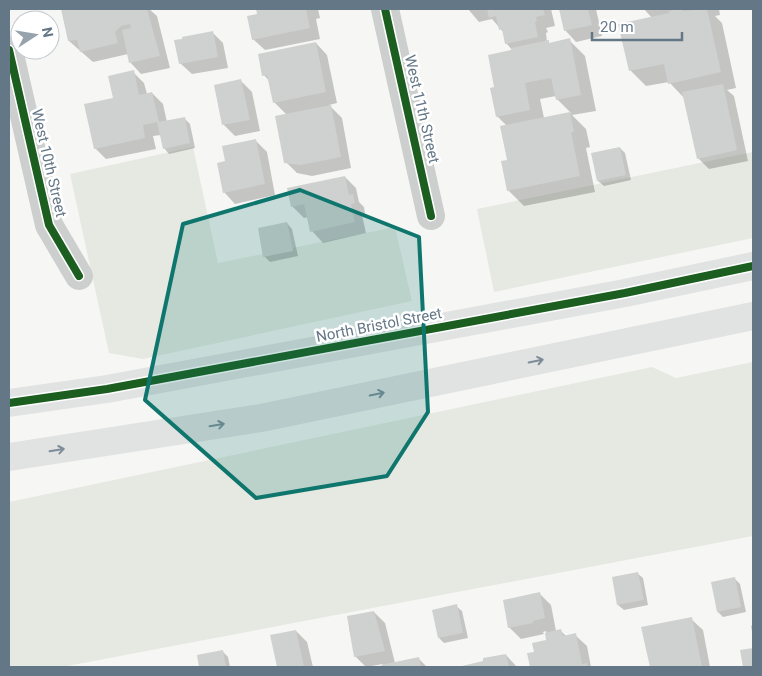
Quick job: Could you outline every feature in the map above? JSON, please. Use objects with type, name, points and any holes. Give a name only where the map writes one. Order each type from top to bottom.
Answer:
[{"type":"main road","name":"North Bristol Street","points":[[9,403],[107,390],[616,294],[753,266]]},
{"type":"main road","points":[[9,458],[261,418],[753,316]]},
{"type":"street","name":"West 11th Street","points":[[386,9],[431,216]]},
{"type":"street","name":"West 10th Street","points":[[9,50],[49,225],[79,276]]},
{"type":"highlighted area","points":[[300,190],[419,237],[428,412],[387,476],[256,498],[145,400],[183,224]]},
{"type":"shaded area","points":[[193,147],[218,263],[395,227],[412,301],[143,359],[109,353],[70,174]]},
{"type":"shaded area","points":[[753,152],[753,238],[494,292],[477,209]]},
{"type":"shaded area","points":[[753,362],[753,536],[62,667],[9,667],[9,502],[652,367],[676,378]]},
{"type":"building","points":[[61,9],[147,9],[160,56],[129,63],[122,30],[131,28],[130,24],[121,26],[115,32],[118,43],[80,52],[77,40],[68,41]]},
{"type":"building","points":[[256,9],[306,9],[310,28],[252,40],[247,16],[257,14]]},
{"type":"building","points":[[487,9],[543,9],[545,15],[536,17],[538,37],[505,44],[502,29],[499,30],[496,16],[489,18]]},
{"type":"building","points":[[559,9],[588,9],[592,25],[564,31]]},
{"type":"building","points":[[679,9],[683,11],[707,9],[721,72],[668,84],[664,64],[629,71],[618,24]]},
{"type":"building","points":[[213,31],[218,57],[179,64],[174,40]]},
{"type":"building","points":[[570,38],[581,95],[556,100],[551,78],[525,83],[530,110],[496,117],[490,88],[494,87],[488,55],[549,40],[549,43]]},
{"type":"building","points":[[316,42],[326,92],[273,103],[267,75],[262,76],[258,54]]},
{"type":"building","points":[[134,70],[139,95],[152,92],[159,122],[185,117],[190,143],[163,149],[157,122],[143,125],[145,138],[94,149],[84,104],[113,98],[108,76]]},
{"type":"building","points":[[241,79],[250,120],[222,125],[214,85]]},
{"type":"building","points":[[723,84],[737,150],[697,159],[682,92]]},
{"type":"building","points":[[331,105],[341,157],[300,165],[284,163],[275,116]]},
{"type":"building","points":[[570,112],[574,132],[571,132],[580,176],[507,191],[501,161],[507,160],[500,126]]},
{"type":"building","points":[[256,139],[265,184],[223,193],[217,163],[225,161],[222,146]]},
{"type":"building","points":[[620,147],[626,175],[597,181],[591,153]]},
{"type":"building","points":[[345,176],[349,195],[353,194],[355,203],[351,204],[355,222],[310,232],[304,204],[291,207],[287,188]]},
{"type":"building","points":[[287,222],[293,251],[263,257],[258,228]]},
{"type":"building","points":[[638,572],[644,600],[617,605],[612,577]]},
{"type":"building","points":[[735,577],[741,607],[717,612],[711,582]]},
{"type":"building","points":[[540,592],[545,618],[533,621],[533,623],[508,628],[503,600]]},
{"type":"building","points":[[457,604],[463,633],[438,638],[432,610]]},
{"type":"building","points":[[374,611],[385,651],[354,657],[347,616]]},
{"type":"building","points":[[692,617],[702,667],[650,667],[641,627]]},
{"type":"building","points":[[561,629],[563,636],[576,633],[582,664],[587,663],[588,667],[530,667],[527,653],[534,652],[532,643],[546,640],[545,633]]},
{"type":"building","points":[[296,630],[304,667],[277,667],[270,635]]},
{"type":"building","points":[[753,648],[753,667],[743,667],[740,650]]},
{"type":"building","points":[[223,650],[226,667],[199,667],[197,655]]},
{"type":"building","points":[[506,654],[509,667],[458,667],[483,661],[483,658]]},
{"type":"building","points":[[419,657],[421,667],[382,667],[381,665]]},
{"type":"cycle path","points":[[385,9],[431,216]]},
{"type":"cycle path","points":[[9,50],[49,225],[79,276]]},
{"type":"cycle path","points":[[9,403],[107,389],[625,293],[753,266]]}]
